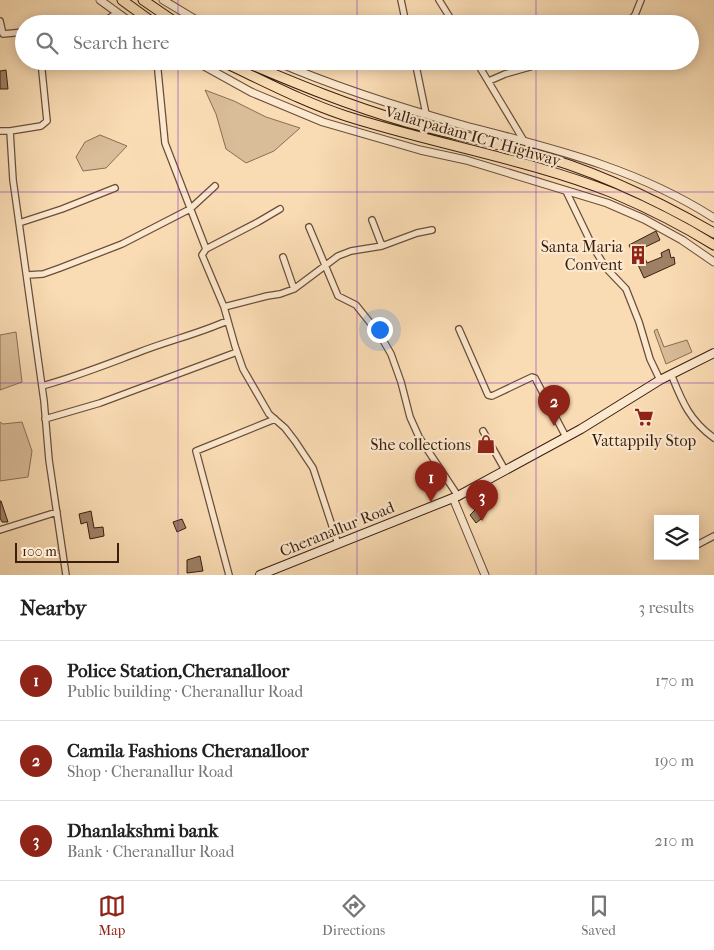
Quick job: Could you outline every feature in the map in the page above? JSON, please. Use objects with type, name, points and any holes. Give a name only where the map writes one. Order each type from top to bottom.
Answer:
[{"type":"highway","points":[[122,0],[143,15]]},
{"type":"highway","points":[[143,0],[165,15]]},
{"type":"highway","name":"Vallarpadam ICT Highway","points":[[239,70],[282,91],[344,115],[402,133],[521,163],[612,193],[664,217],[714,245]]},
{"type":"highway","name":"Vallarpadam ICT Highway","points":[[265,70],[343,102],[406,122],[528,152],[606,178],[669,207],[714,233]]},
{"type":"highway","points":[[402,133],[406,122]]},
{"type":"highway","points":[[474,139],[479,129]]},
{"type":"highway","points":[[466,160],[468,149]]},
{"type":"highway","points":[[544,170],[547,158]]},
{"type":"main road","name":"Cheranallur Road","points":[[265,574],[456,497],[566,438],[660,380],[714,352]]},
{"type":"street","points":[[100,0],[120,15]]},
{"type":"street","points":[[163,0],[188,15]]},
{"type":"street","points":[[401,0],[404,15]]},
{"type":"street","points":[[439,0],[448,15]]},
{"type":"street","points":[[635,15],[641,0]]},
{"type":"street","points":[[0,22],[3,34],[15,33]]},
{"type":"street","points":[[0,131],[41,126],[48,121],[42,70]]},
{"type":"street","points":[[157,70],[165,143],[206,249]]},
{"type":"street","points":[[211,70],[251,92],[323,122],[411,148],[466,160],[607,203],[644,219],[682,240],[714,262]]},
{"type":"street","points":[[294,70],[342,89],[597,162],[650,183],[714,218]]},
{"type":"street","points":[[416,70],[426,114]]},
{"type":"street","points":[[482,70],[524,141]]},
{"type":"street","points":[[489,81],[519,70]]},
{"type":"street","points":[[10,130],[13,180],[28,275],[46,419],[49,460],[66,575]]},
{"type":"street","points":[[28,275],[43,274],[122,244],[190,209],[215,186]]},
{"type":"street","points":[[19,223],[62,209],[115,188]]},
{"type":"street","points":[[566,191],[589,240],[606,268],[626,289],[639,322],[650,359],[660,380]]},
{"type":"street","points":[[280,209],[206,249],[202,255],[224,307],[243,369],[269,414],[295,441],[313,468],[338,544]]},
{"type":"street","points":[[372,220],[382,246]]},
{"type":"street","points":[[309,227],[338,296],[356,305],[380,335],[391,354],[410,417],[419,437],[456,497],[485,575]]},
{"type":"street","points":[[224,307],[294,290],[338,256],[351,251],[382,246],[417,233],[432,230]]},
{"type":"street","points":[[283,257],[294,290]]},
{"type":"street","points":[[42,386],[138,352],[208,330],[227,321]]},
{"type":"street","points":[[459,329],[488,395],[492,396],[532,377],[535,378],[566,438]]},
{"type":"street","points":[[46,419],[100,403],[237,352]]},
{"type":"street","points":[[671,374],[688,414],[714,438]]},
{"type":"street","points":[[229,575],[196,451],[275,419]]},
{"type":"street","points":[[483,431],[505,470]]},
{"type":"street","points":[[0,530],[57,512]]},
{"type":"street","points":[[699,544],[714,536]]},
{"type":"shaded area","points":[[205,90],[234,101],[266,117],[300,128],[274,151],[246,163],[226,149],[216,114]]},
{"type":"shaded area","points":[[100,135],[127,146],[106,168],[83,171],[76,157],[85,142]]},
{"type":"shaded area","points":[[657,329],[664,347],[687,340],[692,352],[666,364],[654,331]]},
{"type":"shaded area","points":[[16,332],[22,382],[0,390],[0,335]]},
{"type":"shaded area","points":[[0,422],[3,424],[22,422],[32,451],[28,477],[0,481]]},
{"type":"building","points":[[6,70],[8,89],[0,89],[0,71]]},
{"type":"building","name":"Santa Maria Convent","points":[[656,231],[660,240],[641,249],[647,263],[662,257],[661,253],[669,249],[671,258],[674,257],[675,264],[644,278],[629,245]]},
{"type":"building","points":[[0,501],[8,522],[2,522],[0,518]]},
{"type":"building","points":[[478,507],[483,515],[476,523],[470,515]]},
{"type":"building","points":[[91,511],[94,528],[103,527],[104,536],[90,539],[87,522],[81,524],[79,514]]},
{"type":"building","points":[[182,519],[186,528],[177,532],[173,522]]},
{"type":"building","points":[[57,549],[58,557],[50,557],[48,550]]},
{"type":"building","points":[[200,556],[203,571],[187,573],[187,560]]},
{"type":"place","name":"Santa Maria Convent","points":[[638,255]]},
{"type":"place","name":"Vattappily Stop","points":[[644,417]]},
{"type":"place","name":"Camila Fashions Cheranalloor","points":[[554,426]]},
{"type":"place","name":"She collections","points":[[486,444]]},
{"type":"place","name":"Police Station,Cheranalloor","points":[[431,502]]},
{"type":"place","name":"Dhanlakshmi bank","points":[[482,521]]}]
